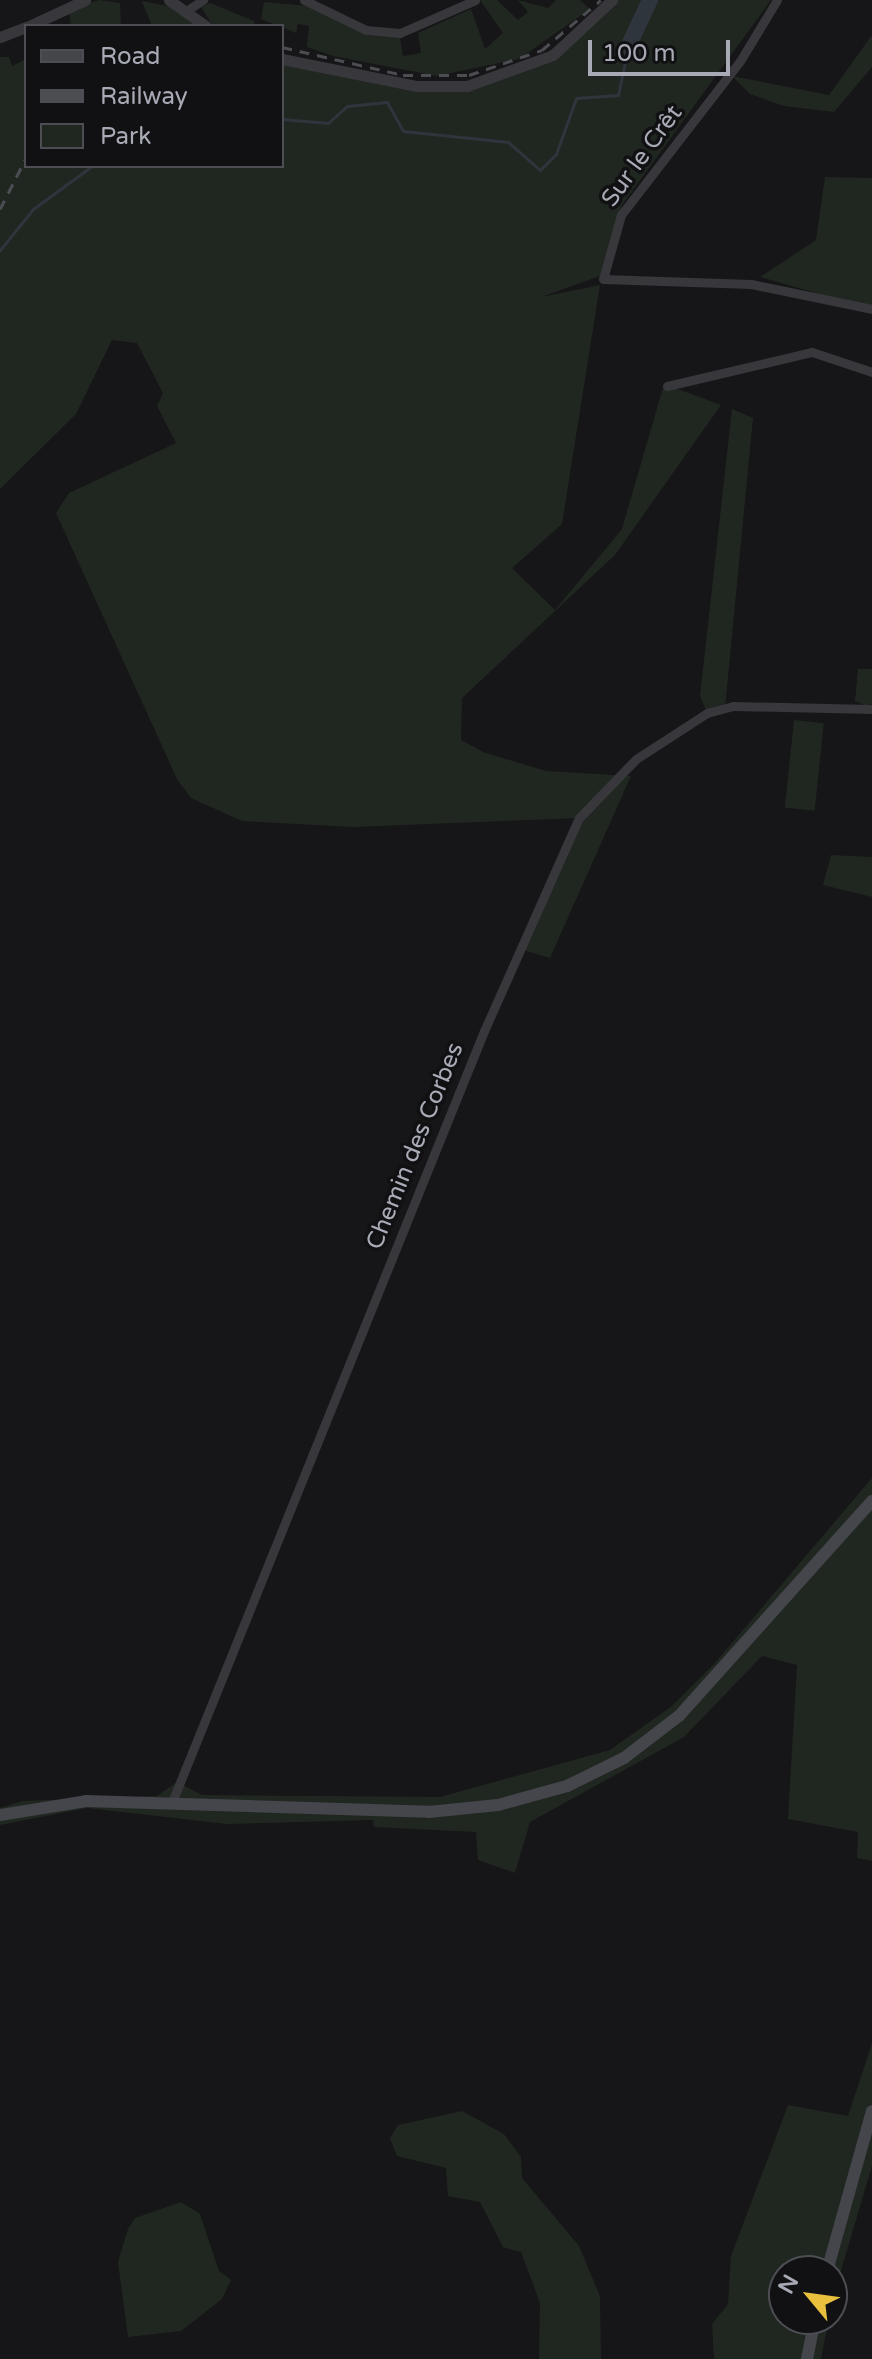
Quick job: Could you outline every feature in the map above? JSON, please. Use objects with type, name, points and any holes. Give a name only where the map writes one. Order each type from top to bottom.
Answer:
[{"type":"main road","points":[[0,1815],[57,1803],[172,1802],[429,1812],[498,1805],[567,1786],[633,1752],[679,1716],[872,1501]]},
{"type":"main road","points":[[832,2255],[872,2111]]},
{"type":"main road","points":[[807,2359],[812,2335]]},
{"type":"street","points":[[32,24],[69,2],[85,0]]},
{"type":"street","points":[[169,0],[189,9],[204,24]]},
{"type":"street","points":[[189,9],[203,0]]},
{"type":"street","points":[[304,0],[366,30],[400,33],[475,0]]},
{"type":"street","points":[[284,59],[417,86],[467,86],[553,55],[612,0]]},
{"type":"street","name":"Sur le Crêt","points":[[777,0],[740,61],[626,207],[605,262],[603,279],[751,284],[872,309]]},
{"type":"street","points":[[0,37],[24,28]]},
{"type":"street","points":[[667,386],[812,352],[872,372]]},
{"type":"street","name":"Chemin des Corbes","points":[[172,1802],[484,1031],[579,818],[636,759],[707,713],[733,706],[872,709]]},
{"type":"green space","points":[[99,0],[120,3],[121,24],[71,24],[69,10]]},
{"type":"green space","points":[[480,0],[497,0],[518,20],[528,12],[518,0],[548,8],[556,0],[580,0],[590,9],[519,59],[437,76],[333,56],[307,47],[309,26],[298,24],[296,33],[284,28],[284,24],[261,19],[264,2],[309,6],[370,36],[400,37],[403,56],[421,53],[418,33],[471,9],[485,49],[503,33]]},
{"type":"green space","points":[[614,0],[771,0],[622,205],[600,276],[541,297],[600,285],[562,524],[512,568],[555,610],[622,529],[664,384],[721,405],[615,555],[462,698],[461,740],[483,752],[546,771],[631,776],[550,958],[520,949],[579,818],[353,827],[242,821],[191,798],[177,779],[56,513],[69,493],[176,443],[157,406],[163,393],[137,343],[112,340],[76,414],[0,489],[0,57],[9,57],[12,66],[24,60],[24,168],[284,168],[284,64],[417,87],[467,86],[526,69]]},
{"type":"green space","points":[[142,1],[173,7],[195,24],[151,24]]},
{"type":"green space","points":[[210,3],[254,21],[255,24],[212,24],[201,7]]},
{"type":"green space","points":[[872,35],[872,67],[834,112],[784,106],[750,94],[732,76],[829,95]]},
{"type":"green space","points":[[825,177],[872,178],[872,309],[760,277],[816,240]]},
{"type":"green space","points":[[732,409],[753,418],[725,708],[707,713],[700,696]]},
{"type":"green space","points":[[858,669],[872,669],[872,704],[866,706],[855,701]]},
{"type":"green space","points":[[794,720],[824,723],[815,811],[785,808]]},
{"type":"green space","points":[[831,855],[872,857],[872,897],[823,885]]},
{"type":"green space","points":[[872,1478],[872,1861],[857,1858],[858,1832],[788,1819],[797,1665],[762,1656],[684,1737],[530,1822],[515,1873],[478,1860],[476,1832],[374,1827],[373,1820],[227,1824],[87,1808],[0,1825],[0,1808],[22,1801],[157,1796],[177,1782],[202,1795],[440,1797],[610,1750],[672,1706],[714,1664]]},
{"type":"green space","points":[[872,2043],[872,2166],[846,2255],[768,2255],[768,2335],[826,2335],[821,2359],[714,2359],[712,2324],[728,2304],[731,2256],[788,2105],[848,2116]]},
{"type":"green space","points":[[462,2111],[504,2134],[521,2157],[522,2178],[579,2246],[600,2296],[601,2359],[539,2359],[540,2303],[521,2252],[503,2247],[480,2202],[448,2196],[446,2168],[397,2156],[390,2138],[398,2125]]},
{"type":"green space","points":[[181,2202],[200,2214],[219,2271],[231,2280],[222,2299],[181,2331],[128,2337],[118,2262],[128,2229],[135,2218]]},
{"type":"waterway","points":[[628,47],[650,0]]},
{"type":"waterway","points":[[284,119],[328,123],[347,106],[387,102],[403,131],[508,142],[540,170],[556,154],[576,98],[618,95],[628,47]]},
{"type":"waterway","points":[[0,250],[33,209],[89,168]]},
{"type":"railway","points":[[284,47],[403,75],[469,75],[542,50],[601,0]]},
{"type":"railway","points":[[0,209],[24,162]]}]
